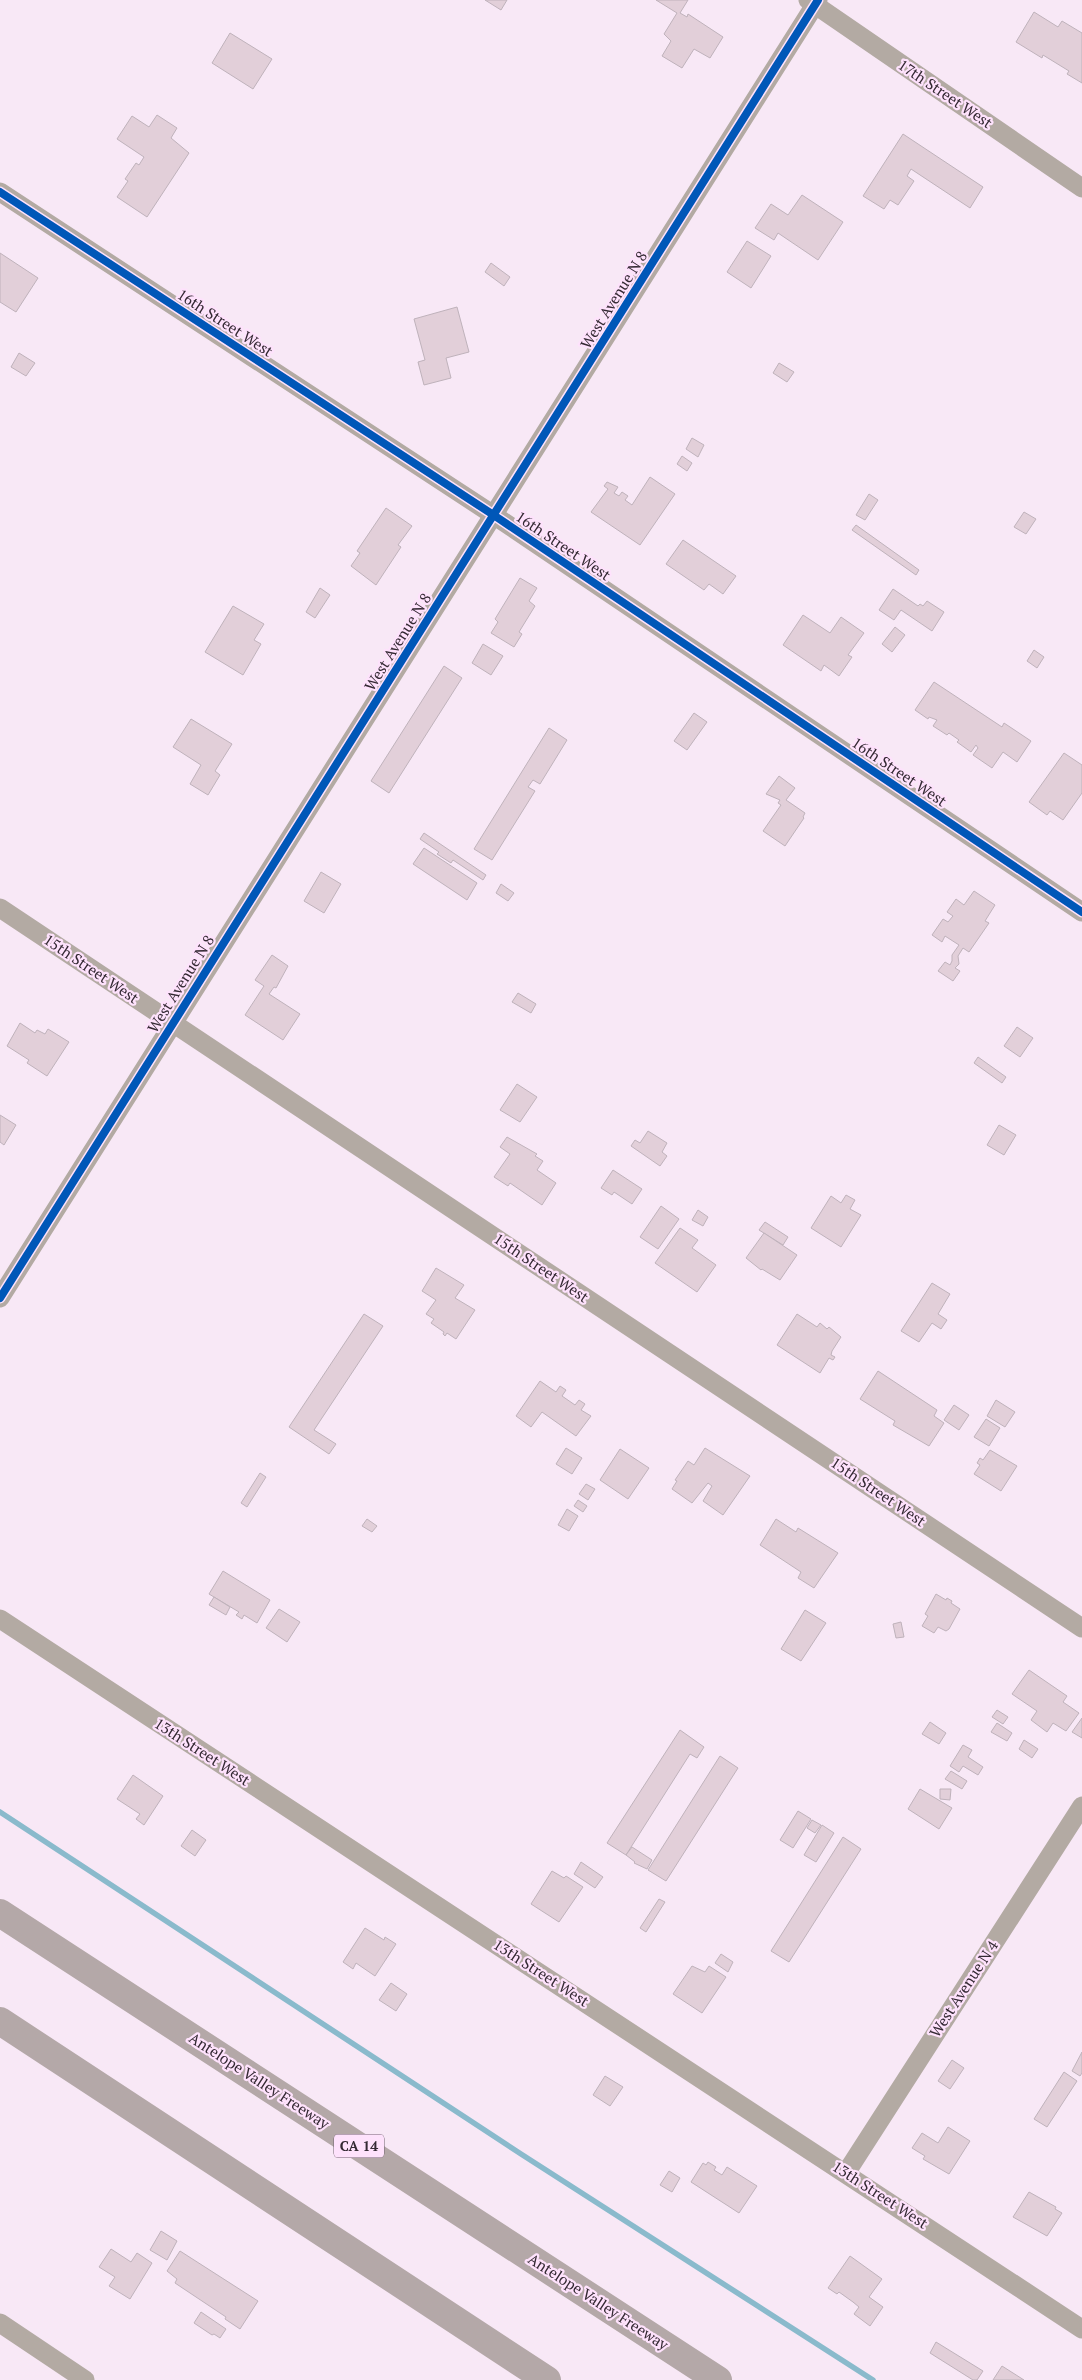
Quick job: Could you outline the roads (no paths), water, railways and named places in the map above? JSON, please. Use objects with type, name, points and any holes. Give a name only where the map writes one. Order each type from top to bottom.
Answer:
[{"type":"highway","name":"Antelope Valley Freeway","points":[[0,1913],[718,2380]]},
{"type":"highway","points":[[0,2021],[547,2380]]},
{"type":"street","name":"17th Street West","points":[[813,2],[1082,188]]},
{"type":"street","name":"West Avenue N 8","points":[[0,1298],[172,1023],[495,516],[813,2]]},
{"type":"street","name":"16th Street West","points":[[0,192],[495,516],[1082,912]]},
{"type":"street","name":"15th Street West","points":[[0,908],[1082,1628]]},
{"type":"street","name":"13th Street West","points":[[0,1619],[1082,2329]]},
{"type":"street","name":"West Avenue N 4","points":[[846,2173],[1082,1806]]},
{"type":"street","points":[[0,2323],[85,2380]]},
{"type":"waterway","points":[[0,1812],[521,2154],[873,2380]]}]
